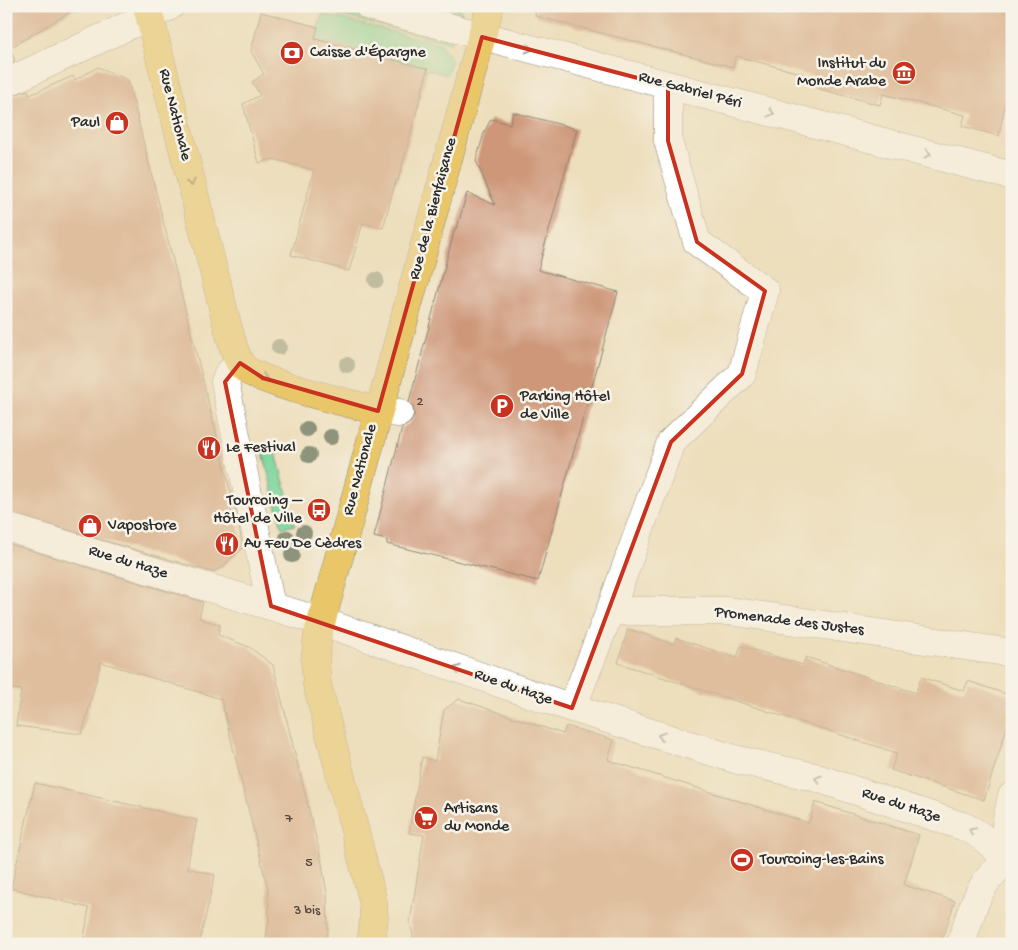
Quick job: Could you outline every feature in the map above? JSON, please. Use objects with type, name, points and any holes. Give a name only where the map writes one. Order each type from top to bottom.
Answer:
[{"type":"main road","name":"Rue de la Bienfaisance","points":[[388,412],[490,6]]},
{"type":"main road","name":"Rue Nationale","points":[[156,10],[227,324],[240,363],[245,369],[263,378],[388,412],[320,621],[316,655],[317,684],[372,901],[374,918],[371,944]]},
{"type":"street","name":"Rue Gabriel Péri","points":[[368,6],[1012,176]]},
{"type":"street","points":[[6,82],[156,10]]},
{"type":"street","points":[[572,708],[610,611],[671,442],[742,374],[765,291],[697,242],[668,141],[668,86]]},
{"type":"street","points":[[240,363],[229,373],[225,382],[270,606]]},
{"type":"street","name":"Rue du Haze","points":[[6,527],[320,621],[572,708],[738,760],[814,777],[972,829],[990,842],[1010,861]]},
{"type":"street","name":"Promenade des Justes","points":[[610,611],[728,611],[1012,653]]},
{"type":"street","points":[[961,944],[980,890],[992,875],[1010,861],[1006,824],[1012,796]]},
{"type":"highlighted area","points":[[482,37],[668,86],[668,141],[697,242],[765,291],[742,374],[671,442],[572,708],[271,606],[225,382],[240,363],[263,378],[378,411]]},
{"type":"shaded area","points":[[1012,67],[1012,154],[995,150]]},
{"type":"green space","points":[[340,6],[453,34],[451,43],[338,15]]},
{"type":"green space","points":[[414,6],[447,6],[462,10],[460,18]]},
{"type":"green space","points":[[322,14],[441,44],[452,60],[447,75],[315,39]]},
{"type":"green space","points":[[274,445],[295,525],[282,528],[262,448]]},
{"type":"building","points":[[6,6],[80,6],[10,48],[15,61],[6,66]]},
{"type":"building","name":"Institut du Monde Arabe","points":[[536,6],[1012,6],[1012,67],[999,136],[962,126],[965,115],[883,94],[880,105],[816,88],[819,78],[736,56],[733,67],[535,16]]},
{"type":"building","points":[[261,12],[318,27],[315,39],[428,69],[398,181],[396,180],[383,228],[363,223],[349,271],[291,255],[314,170],[273,159],[259,163],[243,104],[260,95],[252,82],[264,74],[251,51]]},
{"type":"building","points":[[98,67],[128,80],[236,513],[243,548],[221,568],[212,572],[6,512],[6,98],[28,90],[30,95],[73,76],[75,80]]},
{"type":"building","name":"Parking Hôtel de Ville","points":[[513,112],[577,129],[538,270],[618,292],[538,581],[387,544],[387,540],[374,537],[402,428],[411,422],[414,415],[413,407],[409,402],[455,228],[457,228],[467,193],[495,205],[476,161],[484,133],[491,119],[510,124]]},
{"type":"building","points":[[6,543],[203,602],[199,618],[220,625],[218,635],[249,647],[273,665],[321,858],[327,894],[328,931],[325,944],[265,944],[269,918],[268,889],[221,699],[101,662],[82,734],[16,726],[21,690],[6,688]]},
{"type":"building","points":[[628,629],[674,644],[676,638],[737,658],[741,646],[803,665],[806,657],[916,693],[921,677],[964,691],[968,681],[1012,696],[1012,712],[984,800],[891,770],[897,753],[618,663]]},
{"type":"building","name":"Tourcoing-les-Bains","points":[[459,699],[563,734],[566,726],[614,740],[608,760],[809,823],[815,802],[919,835],[904,885],[955,901],[941,944],[415,944],[410,922],[424,835],[409,833],[422,757],[435,761],[444,710]]},
{"type":"building","points":[[35,783],[197,820],[187,868],[215,875],[199,944],[83,944],[89,908],[11,888]]},
{"type":"place","name":"Caisse d'Épargne","points":[[292,53]]},
{"type":"place","name":"Institut du Monde Arabe","points":[[904,73]]},
{"type":"place","name":"Paul","points":[[117,123]]},
{"type":"place","name":"Parking Hôtel de Ville","points":[[502,406]]},
{"type":"place","name":"Le Festival","points":[[209,448]]},
{"type":"place","name":"Tourcoing – Hôtel de Ville","points":[[319,510]]},
{"type":"place","name":"Vapostore","points":[[90,526]]},
{"type":"place","name":"Au Feu De Cèdres","points":[[227,544]]},
{"type":"place","name":"Artisans du Monde","points":[[426,818]]},
{"type":"place","name":"Tourcoing-les-Bains","points":[[742,860]]}]
